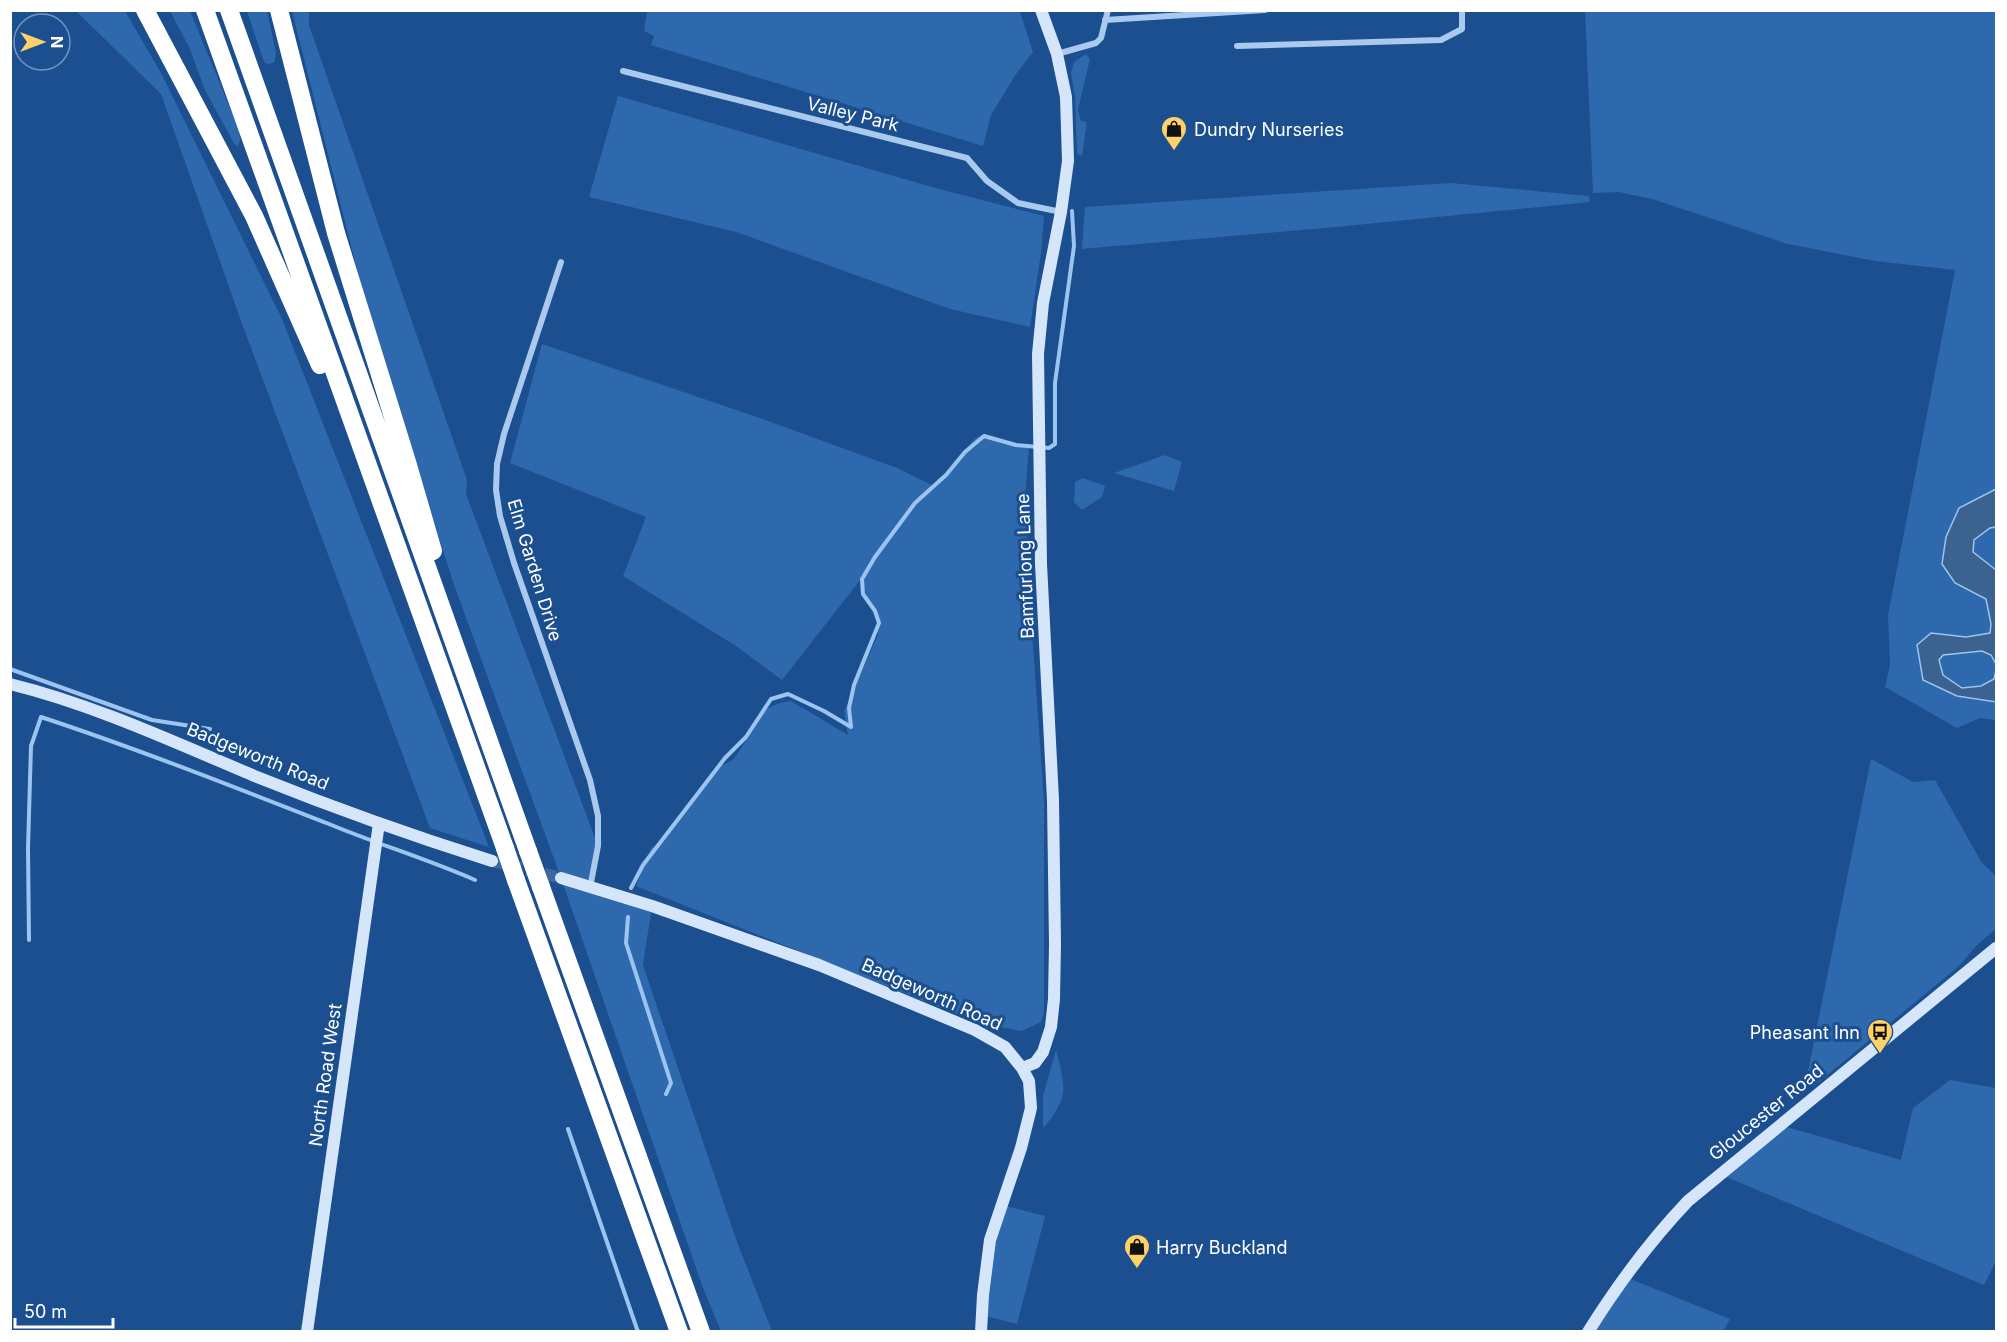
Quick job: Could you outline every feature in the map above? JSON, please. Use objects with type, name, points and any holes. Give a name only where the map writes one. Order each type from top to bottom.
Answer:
[{"type":"highway","points":[[145,10],[254,216],[385,515]]},
{"type":"highway","points":[[205,10],[679,1332]]},
{"type":"highway","points":[[229,10],[702,1332]]},
{"type":"highway","points":[[279,10],[336,233],[407,462],[482,722]]},
{"type":"street","name":"Bamfurlong Lane","points":[[1022,1068],[1035,1063],[1043,1052],[1051,1027],[1054,999],[1053,800],[1041,564],[1038,354],[1043,303],[1061,212],[1068,161],[1066,97],[1057,54],[1041,10]]},
{"type":"street","points":[[1057,54],[1096,42],[1101,38],[1108,10]]},
{"type":"street","points":[[1106,20],[1265,10]]},
{"type":"street","points":[[1238,46],[1441,40],[1462,28],[1462,10]]},
{"type":"street","name":"Valley Park","points":[[623,71],[967,158],[987,181],[1018,203],[1061,212]]},
{"type":"street","name":"Elm Garden Drive","points":[[561,262],[504,434],[497,464],[496,490],[500,516],[514,563],[590,780],[598,816],[598,846],[590,888]]},
{"type":"street","name":"Badgeworth Road","points":[[10,684],[36,690],[140,728],[260,778],[379,823],[492,861]]},
{"type":"street","name":"North Road West","points":[[307,1332],[379,823]]},
{"type":"street","name":"Badgeworth Road","points":[[561,878],[652,906],[819,965],[975,1030],[1005,1047],[1029,1081],[1031,1108],[1021,1148],[990,1240],[981,1332]]},
{"type":"street","name":"Gloucester Road","points":[[1588,1332],[1623,1276],[1662,1228],[1688,1201],[1996,948]]},
{"type":"shaded area","points":[[1001,10],[1020,12],[1033,52],[1016,74],[991,115],[983,146],[651,45],[654,36],[644,31],[647,11]]},
{"type":"shaded area","points":[[76,11],[125,11],[162,75],[282,319],[489,847],[430,828],[241,321],[161,94]]},
{"type":"shaded area","points":[[170,11],[190,11],[239,130],[238,146],[235,145],[205,90],[189,47]]},
{"type":"shaded area","points":[[247,11],[267,11],[276,53],[274,63],[264,62]]},
{"type":"shaded area","points":[[292,11],[309,11],[309,25],[467,480],[466,494],[598,846],[590,888],[652,906],[643,965],[737,1242],[772,1331],[721,1331],[703,1288],[561,878],[453,582],[369,317]]},
{"type":"shaded area","points":[[1585,11],[1996,11],[1996,720],[1980,718],[1957,728],[1885,687],[1890,665],[1888,615],[1955,270],[1875,261],[1788,244],[1652,199],[1619,192],[1593,193]]},
{"type":"shaded area","points":[[1086,54],[1090,59],[1078,110],[1081,121],[1087,122],[1082,156],[1077,154],[1075,97],[1071,73],[1074,62]]},
{"type":"shaded area","points":[[618,96],[939,189],[1044,216],[1030,327],[950,309],[736,232],[589,197]]},
{"type":"shaded area","points":[[1451,183],[1589,196],[1590,202],[1082,249],[1085,207]]},
{"type":"shaded area","points":[[542,344],[757,417],[897,468],[936,487],[975,438],[984,434],[1016,445],[1029,446],[1025,495],[1029,591],[1044,800],[1044,1012],[1041,1022],[1022,1031],[979,1023],[636,886],[651,848],[664,841],[691,800],[717,768],[733,760],[763,710],[791,701],[848,735],[844,711],[878,635],[879,620],[870,605],[861,579],[782,680],[736,646],[623,576],[646,517],[510,463]]},
{"type":"shaded area","points":[[1165,455],[1182,462],[1174,491],[1114,473]]},
{"type":"shaded area","points":[[1083,478],[1105,486],[1102,497],[1082,510],[1074,502],[1075,482]]},
{"type":"shaded area","points":[[1996,489],[1996,527],[1990,528],[1974,540],[1973,552],[1996,570],[1996,664],[1991,655],[1982,651],[1943,655],[1939,660],[1943,675],[1962,688],[1981,686],[1994,679],[1996,670],[1996,702],[1957,696],[1923,680],[1917,645],[1931,633],[1966,637],[1990,633],[1991,624],[1986,599],[1955,583],[1942,564],[1946,537],[1959,508]]},
{"type":"shaded area","points":[[1871,759],[1913,782],[1935,780],[1982,863],[1996,876],[1996,929],[1977,945],[1959,966],[1814,1086],[1807,1076]]},
{"type":"shaded area","points":[[1056,1050],[1063,1094],[1055,1112],[1043,1128],[1043,1096]]},
{"type":"shaded area","points":[[1950,1080],[1996,1088],[1996,1261],[1984,1285],[1719,1174],[1780,1125],[1901,1160],[1913,1108]]},
{"type":"shaded area","points":[[1002,1205],[1045,1216],[1017,1324],[982,1315]]},
{"type":"shaded area","points":[[1623,1276],[1730,1319],[1723,1331],[1588,1332]]},
{"type":"waterway","points":[[631,888],[643,865],[725,758],[746,737],[771,699],[788,694],[851,727],[849,708],[854,685],[879,623],[875,611],[863,594],[862,579],[875,557],[915,503],[984,436],[1016,445],[1049,448],[1055,444],[1055,383],[1074,246],[1072,211]]},
{"type":"waterway","points":[[10,669],[152,720],[210,729]]},
{"type":"waterway","points":[[29,940],[28,848],[31,746],[41,717],[186,769],[475,880]]},
{"type":"waterway","points":[[628,917],[626,943],[671,1083],[666,1094]]},
{"type":"waterway","points":[[568,1129],[638,1332]]},
{"type":"tunnel","points":[[492,861],[561,878]]},
{"type":"place","name":"Dundry Nurseries","points":[[1174,152]]},
{"type":"place","name":"Pheasant Inn","points":[[1880,1055]]},
{"type":"place","name":"Harry Buckland","points":[[1137,1270]]}]
